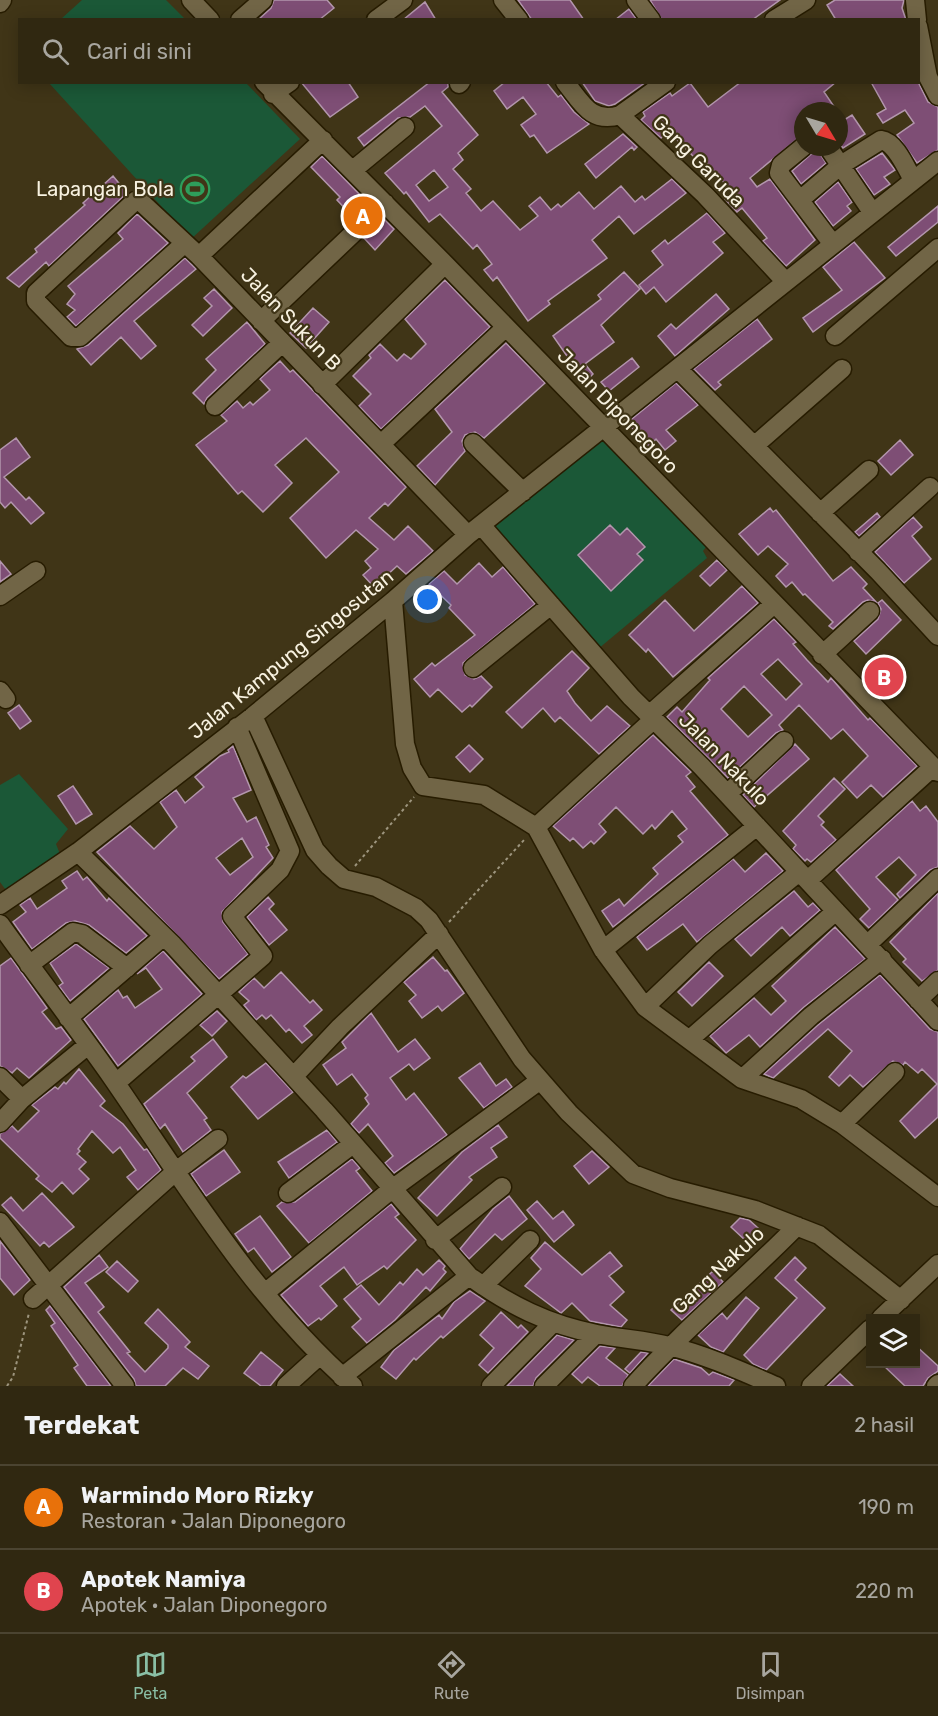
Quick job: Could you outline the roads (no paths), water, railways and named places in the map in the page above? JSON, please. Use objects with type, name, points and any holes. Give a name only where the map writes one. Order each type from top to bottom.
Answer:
[{"type":"street","points":[[191,0],[208,18]]},
{"type":"street","points":[[242,18],[263,0]]},
{"type":"street","points":[[379,18],[403,0]]},
{"type":"street","points":[[503,0],[517,18]]},
{"type":"street","points":[[636,0],[650,18]]},
{"type":"street","points":[[777,18],[806,0]]},
{"type":"street","points":[[915,0],[917,18]]},
{"type":"street","points":[[920,36],[928,77],[938,96]]},
{"type":"street","points":[[268,88],[283,84]]},
{"type":"street","points":[[567,84],[597,117],[608,119],[620,115]]},
{"type":"street","name":"Gang Garuda","points":[[663,84],[620,115],[705,195],[785,281]]},
{"type":"street","name":"Jalan Diponegoro","points":[[268,88],[323,140],[445,264],[936,770]]},
{"type":"street","points":[[353,171],[405,127]]},
{"type":"street","points":[[199,256],[323,140]]},
{"type":"street","points":[[800,200],[841,165],[876,142],[884,140],[899,155],[913,180]]},
{"type":"street","points":[[794,155],[779,169],[780,177],[832,243]]},
{"type":"street","points":[[834,156],[872,213]]},
{"type":"street","name":"Jalan Kampung Singosutan","points":[[2,900],[78,852],[253,716],[393,601],[474,530],[938,161]]},
{"type":"street","name":"Jalan Sukun B","points":[[185,243],[80,337],[71,337],[36,300],[36,293],[135,201],[141,202],[199,256],[381,444],[474,530]]},
{"type":"street","points":[[261,321],[385,203]]},
{"type":"street","points":[[835,336],[938,248]]},
{"type":"street","points":[[322,385],[445,264]]},
{"type":"street","points":[[381,444],[506,327]]},
{"type":"street","points":[[215,406],[282,343]]},
{"type":"street","points":[[678,369],[938,636]]},
{"type":"street","points":[[754,446],[842,369]]},
{"type":"street","points":[[473,443],[523,492]]},
{"type":"street","points":[[820,513],[869,470]]},
{"type":"street","points":[[858,552],[930,487]]},
{"type":"street","name":"Jalan Nakulo","points":[[474,530],[551,605],[651,717],[727,794],[938,1021]]},
{"type":"street","points":[[0,596],[36,571]]},
{"type":"street","points":[[393,601],[407,755],[423,786],[484,795],[536,827],[603,950],[645,1007],[742,1078],[801,1099],[842,1124],[938,1197]]},
{"type":"street","points":[[536,827],[774,604]]},
{"type":"street","points":[[473,668],[551,605]]},
{"type":"street","points":[[822,655],[870,611]]},
{"type":"street","points":[[253,716],[315,850],[344,879],[376,887],[416,908],[439,934],[539,1081],[568,1113],[633,1174],[670,1188],[755,1210],[819,1235],[901,1300]]},
{"type":"street","points":[[116,1083],[263,956],[233,918],[233,914],[280,870],[290,851],[237,727]]},
{"type":"street","points":[[727,794],[784,741]]},
{"type":"street","points":[[645,1007],[710,945],[803,876],[936,770]]},
{"type":"street","points":[[603,950],[757,826]]},
{"type":"street","points":[[78,852],[164,936],[219,994],[354,1144],[435,1240],[476,1281],[516,1307],[553,1323],[596,1334],[738,1360],[776,1386]]},
{"type":"street","points":[[868,944],[938,878]]},
{"type":"street","points":[[690,1039],[836,911]]},
{"type":"street","points":[[0,924],[116,1083],[175,1172],[266,1292],[319,1356],[348,1381],[530,1240]]},
{"type":"street","points":[[29,965],[72,932],[82,934],[127,968]]},
{"type":"street","points":[[294,1076],[328,1040],[439,934]]},
{"type":"street","points":[[68,1018],[164,936]]},
{"type":"street","points":[[742,1078],[811,1016],[882,959]]},
{"type":"street","points":[[918,1000],[938,981]]},
{"type":"street","points":[[0,1123],[22,1100],[88,1045]]},
{"type":"street","points":[[842,1124],[895,1072]]},
{"type":"street","points":[[0,1077],[22,1100]]},
{"type":"street","points":[[266,1292],[392,1189],[539,1081]]},
{"type":"street","points":[[33,1299],[175,1172],[218,1139]]},
{"type":"street","points":[[288,1193],[354,1144]]},
{"type":"street","points":[[435,1240],[501,1187]]},
{"type":"street","points":[[0,1222],[50,1284],[125,1386]]},
{"type":"street","name":"Gang Nakulo","points":[[633,1386],[669,1346],[754,1270],[797,1226]]},
{"type":"street","points":[[885,1314],[938,1264]]},
{"type":"street","points":[[491,1386],[553,1323]]},
{"type":"street","points":[[811,1386],[866,1333]]},
{"type":"street","points":[[544,1386],[596,1334]]},
{"type":"street","points":[[286,1386],[319,1356]]},
{"type":"place","name":"Lapangan Bola","points":[[195,189]]},
{"type":"place","name":"Warmindo Moro Rizky","points":[[363,216]]},
{"type":"place","name":"Apotek Namiya","points":[[884,677]]}]
